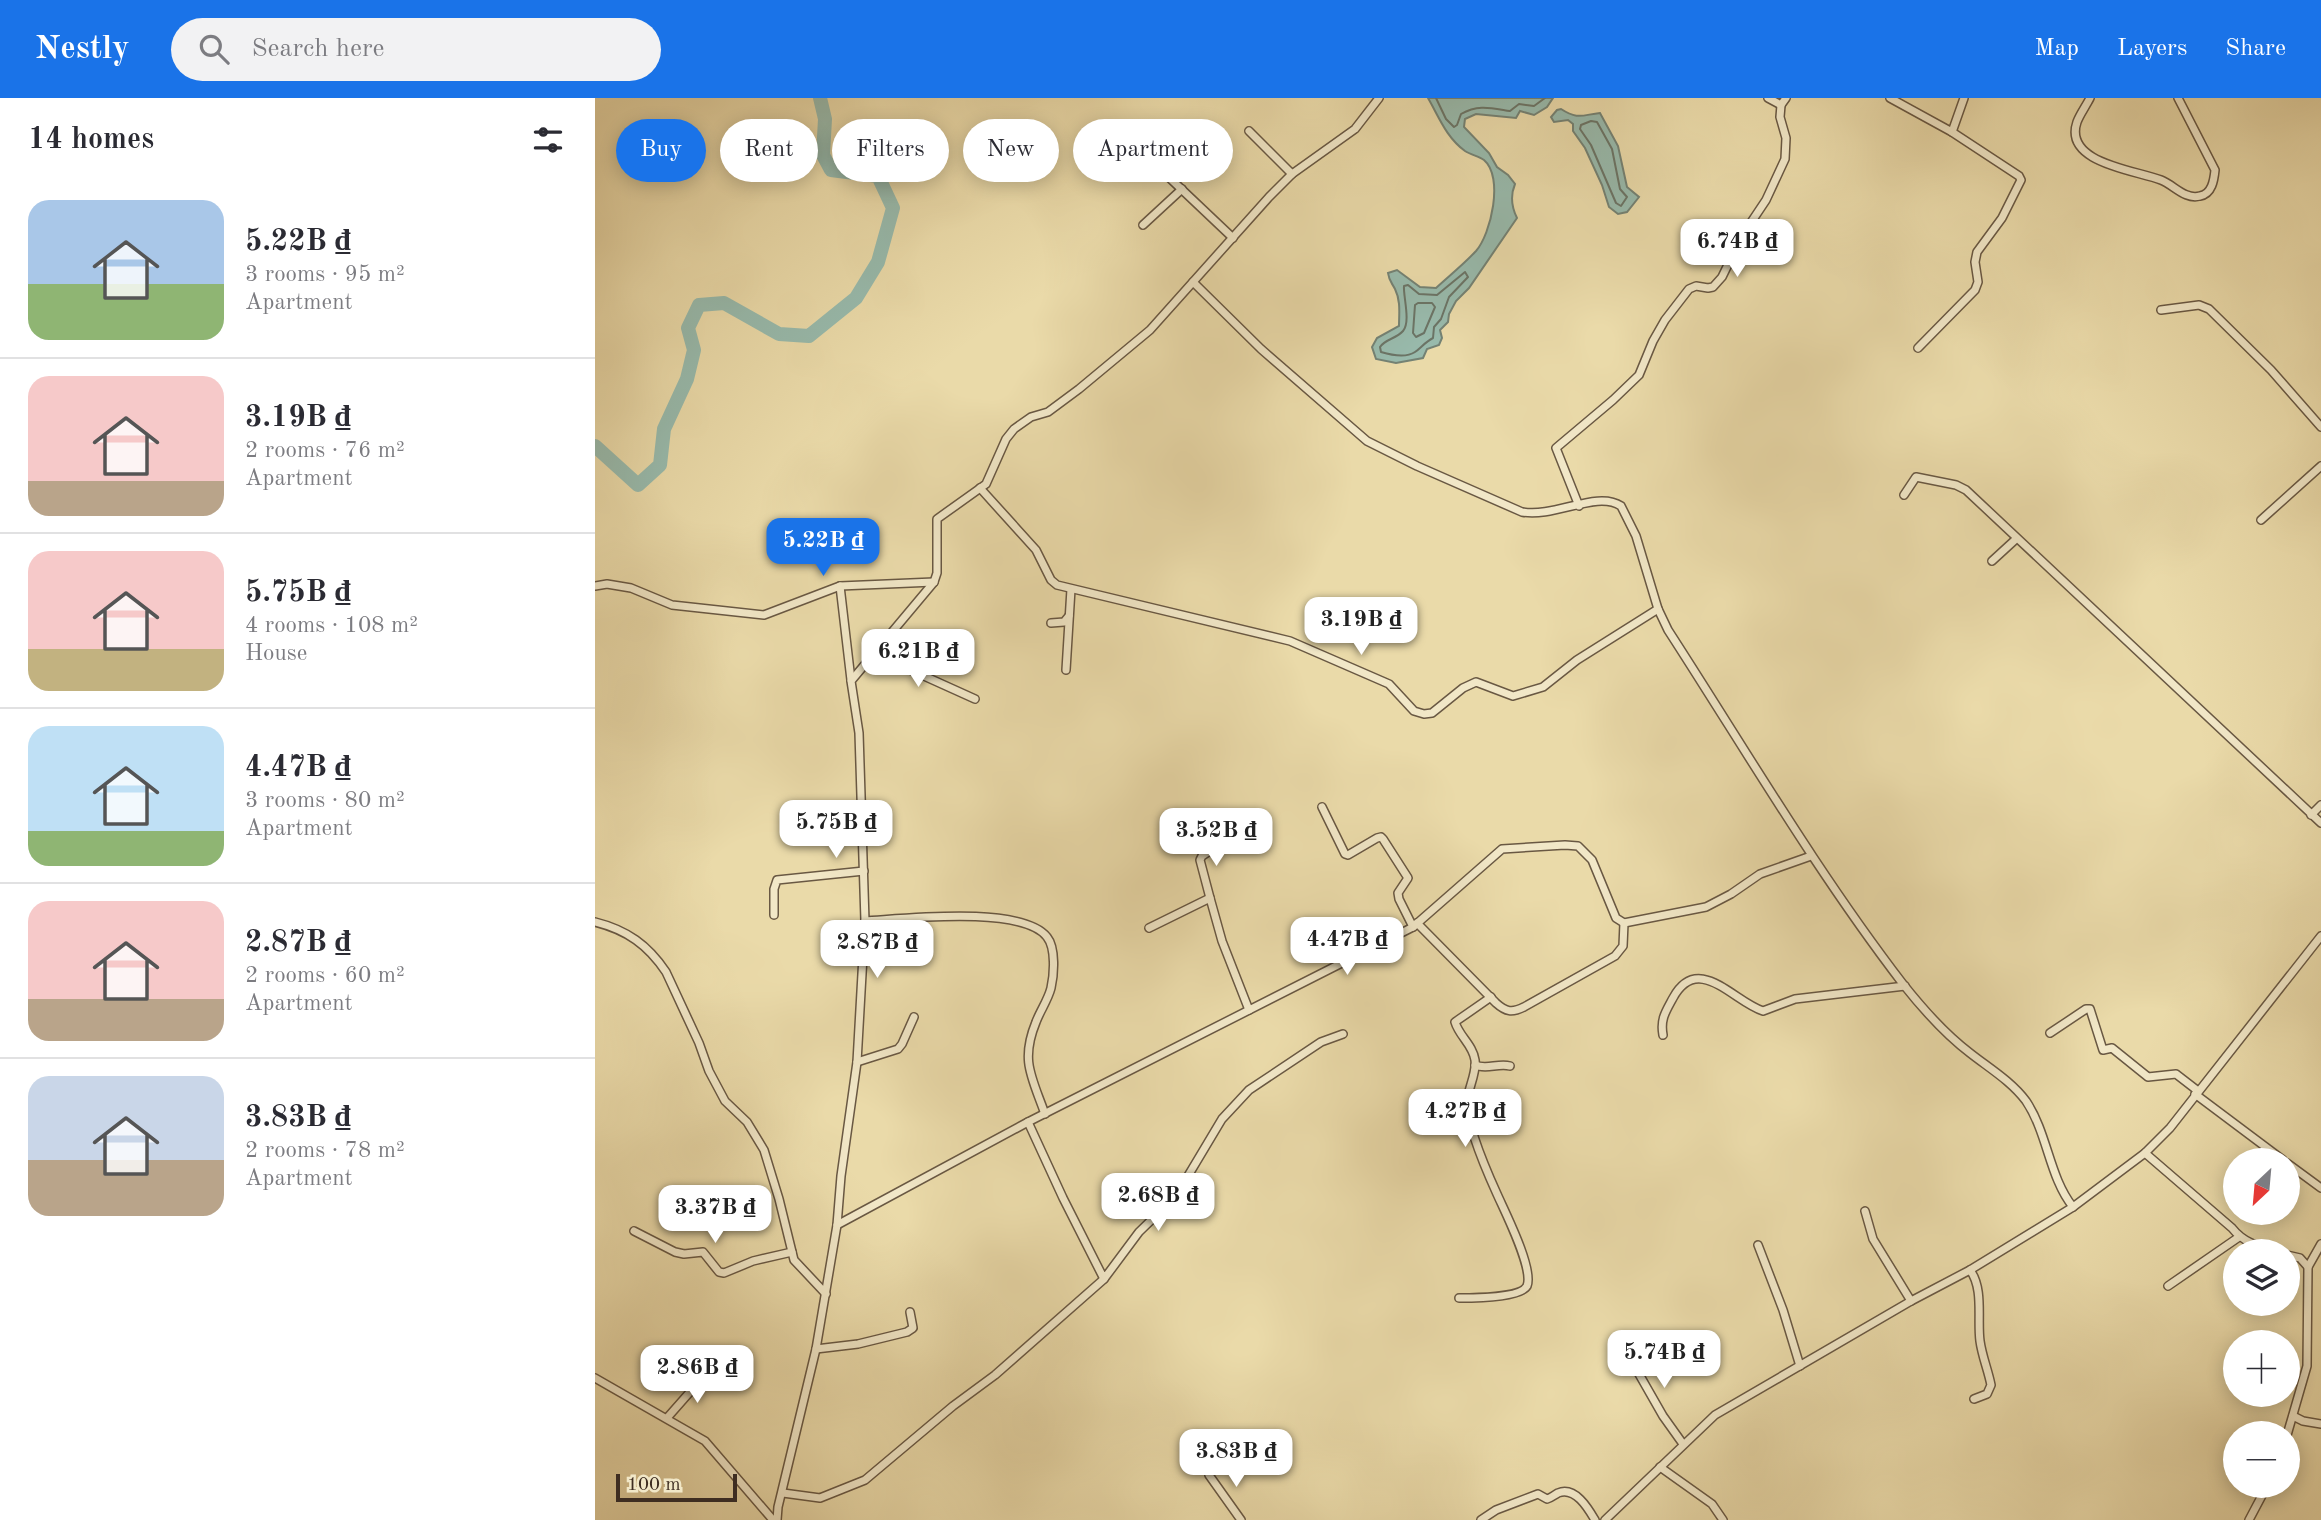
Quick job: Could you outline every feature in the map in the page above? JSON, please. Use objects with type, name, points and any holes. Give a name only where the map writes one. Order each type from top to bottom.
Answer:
[{"type":"street","points":[[851,681],[934,582],[937,573],[937,519],[986,484],[1006,439],[1014,429],[1031,417],[1048,412],[1150,330],[1292,174],[1355,129],[1379,98]]},
{"type":"street","points":[[1768,98],[1781,105]]},
{"type":"street","points":[[1579,506],[1556,448],[1639,375],[1665,320],[1689,289],[1696,286],[1713,287],[1722,276],[1742,236],[1766,200],[1785,159],[1786,138],[1780,117],[1781,105],[1786,98]]},
{"type":"street","points":[[1890,98],[1952,132],[2019,176],[2021,180],[2002,218],[1977,252],[1975,262],[1978,282],[1975,290],[1918,348]]},
{"type":"street","points":[[1952,132],[1964,98]]},
{"type":"street","points":[[2090,98],[2075,131],[2076,141],[2083,151],[2103,162],[2161,180],[2186,195],[2198,197],[2206,194],[2214,183],[2215,170],[2178,98]]},
{"type":"street","points":[[1249,131],[1292,174]]},
{"type":"street","points":[[1174,182],[1233,238]]},
{"type":"street","points":[[1143,225],[1182,189]]},
{"type":"street","points":[[1193,282],[1261,349],[1374,446],[1522,512],[1541,514],[1605,500],[1621,506],[1636,536],[1658,608],[1668,630],[1811,856],[1905,986],[1950,1036],[1997,1071],[2025,1101],[2040,1128],[2065,1197],[2073,1207]]},
{"type":"street","points":[[2161,310],[2199,304],[2209,309],[2271,370],[2321,427]]},
{"type":"street","points":[[2261,520],[2321,466]]},
{"type":"street","points":[[1904,495],[1916,477],[1956,485],[1966,490],[2321,823]]},
{"type":"street","points":[[980,488],[1036,550],[1053,584],[1290,641],[1389,684],[1414,710],[1424,714],[1432,713],[1463,688],[1476,682],[1513,696],[1543,687],[1577,660],[1658,608]]},
{"type":"street","points":[[1992,561],[2016,539]]},
{"type":"street","points":[[595,586],[607,584],[631,588],[672,606],[764,615],[840,586],[934,582]]},
{"type":"street","points":[[775,1520],[816,1349],[837,1225],[857,1062],[865,921],[864,871],[859,733],[840,586]]},
{"type":"street","points":[[1066,670],[1071,589]]},
{"type":"street","points":[[1051,623],[1064,622],[1069,615]]},
{"type":"street","points":[[868,659],[913,671],[975,699]]},
{"type":"street","points":[[2311,815],[2321,805]]},
{"type":"street","points":[[1322,807],[1343,851],[1348,855],[1377,838],[1383,839],[1408,878],[1398,893],[1415,925],[1507,1011],[1515,1011],[1619,953],[1623,946],[1624,923]]},
{"type":"street","points":[[1228,839],[1202,856],[1201,870],[1222,941],[1249,1010]]},
{"type":"street","points":[[837,1225],[1028,1122],[1415,925],[1497,852],[1506,849],[1578,846],[1592,860],[1616,918],[1624,923],[1706,907],[1760,874],[1811,856]]},
{"type":"street","points":[[774,915],[774,889],[777,880],[864,871]]},
{"type":"street","points":[[1149,928],[1210,898]]},
{"type":"street","points":[[865,921],[977,916],[1007,920],[1044,933],[1053,949],[1052,982],[1027,1051],[1045,1114]]},
{"type":"street","points":[[595,922],[610,925],[636,938],[666,972],[725,1101],[747,1122],[764,1150],[795,1260],[825,1294]]},
{"type":"street","points":[[1605,1520],[1715,1415],[1911,1301],[1970,1270],[2073,1207],[2145,1153],[2170,1128],[2321,936]]},
{"type":"street","points":[[1663,1034],[1662,1018],[1680,986],[1688,981],[1705,979],[1718,984],[1763,1011],[1789,1000],[1905,986]]},
{"type":"street","points":[[1459,1298],[1499,1296],[1520,1291],[1525,1289],[1528,1278],[1526,1263],[1493,1186],[1469,1118],[1467,1099],[1475,1058],[1455,1022],[1492,998]]},
{"type":"street","points":[[2050,1033],[2089,1009],[2103,1050],[2112,1048],[2148,1077],[2176,1074],[2267,1148]]},
{"type":"street","points":[[857,1062],[898,1049],[914,1017]]},
{"type":"street","points":[[783,1493],[820,1498],[865,1480],[953,1406],[995,1375],[1104,1279],[1139,1232],[1175,1196],[1222,1119],[1249,1090],[1321,1042],[1343,1034]]},
{"type":"street","points":[[1475,1065],[1480,1068],[1500,1064],[1510,1066]]},
{"type":"street","points":[[1028,1122],[1062,1198],[1104,1279]]},
{"type":"street","points":[[2145,1153],[2242,1239]]},
{"type":"street","points":[[2300,1173],[2321,1188]]},
{"type":"street","points":[[1865,1210],[1873,1239],[1911,1301]]},
{"type":"street","points":[[634,1231],[684,1254],[703,1252],[719,1272],[723,1273],[753,1261],[792,1252]]},
{"type":"street","points":[[2168,1286],[2239,1237]]},
{"type":"street","points":[[2292,1421],[2308,1366],[2308,1266],[2321,1244]]},
{"type":"street","points":[[1758,1245],[1783,1310],[1800,1366]]},
{"type":"street","points":[[2300,1259],[2308,1266]]},
{"type":"street","points":[[1970,1270],[1974,1276],[1977,1294],[1981,1348],[1991,1385],[1987,1394],[1974,1399]]},
{"type":"street","points":[[816,1349],[858,1344],[907,1332],[913,1328],[910,1312]]},
{"type":"street","points":[[1623,1361],[1635,1367],[1663,1416],[1683,1444]]},
{"type":"street","points":[[667,1418],[697,1384],[709,1375]]},
{"type":"street","points":[[595,1378],[705,1441],[775,1520]]},
{"type":"street","points":[[2293,1416],[2303,1421],[2321,1423]]},
{"type":"street","points":[[1660,1467],[1712,1504],[1723,1520]]},
{"type":"street","points":[[1209,1475],[1241,1520]]},
{"type":"street","points":[[1481,1520],[1496,1510],[1538,1494],[1547,1499],[1566,1492],[1584,1502],[1595,1520]]},
{"type":"street","points":[[2249,1520],[2261,1498]]},
{"type":"water","points":[[1428,98],[1553,98],[1547,107],[1534,115],[1520,111],[1516,118],[1476,114],[1465,119],[1464,127],[1515,184],[1512,201],[1517,218],[1469,288],[1456,301],[1448,322],[1440,330],[1442,338],[1439,345],[1427,349],[1423,358],[1396,363],[1376,359],[1372,347],[1377,338],[1399,326],[1398,298],[1388,273],[1397,270],[1420,287],[1436,288],[1476,251],[1486,232],[1493,206],[1493,179],[1490,168],[1484,160],[1465,151],[1453,139]]},
{"type":"water","points":[[1561,109],[1576,116],[1600,113],[1618,146],[1627,187],[1639,197],[1627,212],[1618,214],[1609,207],[1585,148],[1573,131],[1573,124],[1568,120],[1554,122],[1551,117]]},
{"type":"waterway","points":[[595,446],[638,485],[660,465],[664,429],[687,379],[694,350],[688,328],[699,305],[724,303],[779,334],[809,336],[856,298],[878,262],[893,208],[878,176],[831,170],[823,155],[825,119],[820,98]]}]
